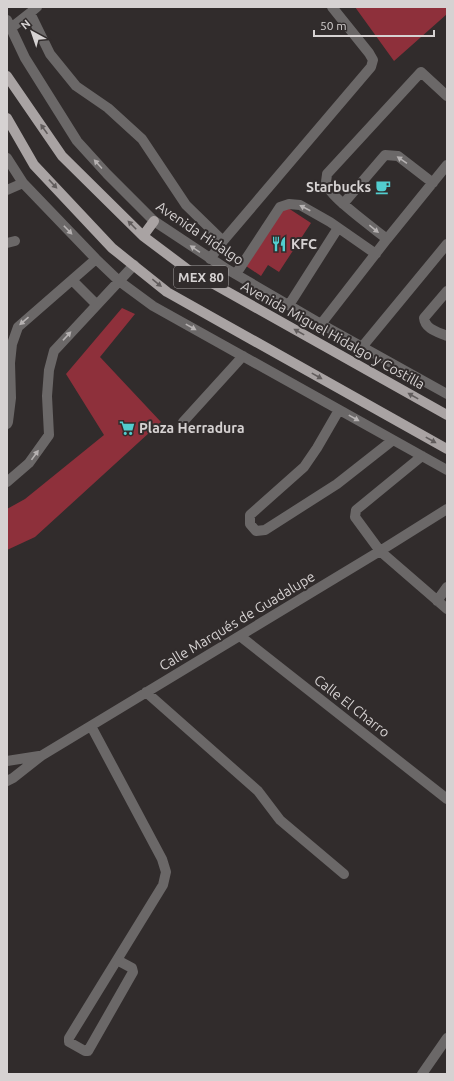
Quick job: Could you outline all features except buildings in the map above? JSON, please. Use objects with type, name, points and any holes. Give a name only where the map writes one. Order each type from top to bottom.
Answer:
[{"type":"main road","name":"Avenida Miguel Hidalgo y Costilla","points":[[7,76],[62,156],[143,236],[187,269],[447,415]]},
{"type":"main road","name":"MEX 80","points":[[7,118],[34,165],[112,248],[167,292],[447,449]]},
{"type":"main road","points":[[143,236],[154,221]]},
{"type":"street","points":[[210,259],[371,68],[373,60],[369,53],[332,7]]},
{"type":"street","points":[[9,24],[34,10],[50,54],[76,86],[108,108],[142,139],[186,205],[224,241]]},
{"type":"street","name":"Avenida Hidalgo","points":[[9,24],[25,58],[77,140],[107,174],[154,221],[210,259],[321,324],[447,394]]},
{"type":"street","points":[[387,240],[343,204],[328,189],[326,183],[328,174],[421,72],[447,96]]},
{"type":"street","points":[[343,204],[385,155],[398,156],[432,183]]},
{"type":"street","points":[[7,158],[23,183],[96,259],[120,281],[153,306],[447,470]]},
{"type":"street","points":[[321,324],[447,165]]},
{"type":"street","points":[[7,190],[23,183]]},
{"type":"street","points":[[236,274],[280,207],[289,204],[300,204],[376,254]]},
{"type":"street","points":[[289,305],[338,228]]},
{"type":"street","points":[[362,347],[447,244]]},
{"type":"street","points":[[7,424],[8,409],[11,398],[10,363],[12,344],[18,327],[96,259]]},
{"type":"street","points":[[7,482],[29,463],[49,435],[47,396],[49,370],[54,351],[134,265]]},
{"type":"street","points":[[72,280],[97,305]]},
{"type":"street","points":[[447,291],[424,318],[427,327],[447,336]]},
{"type":"street","points":[[183,422],[242,356]]},
{"type":"street","points":[[339,410],[304,467],[250,515],[250,524],[256,531],[265,530],[337,484],[393,440]]},
{"type":"street","points":[[422,456],[356,510],[355,517],[380,551],[447,609]]},
{"type":"street","name":"Calle Marqués de Guadalupe","points":[[7,780],[13,778],[41,756],[447,509]]},
{"type":"street","points":[[437,600],[447,587]]},
{"type":"street","name":"Calle El Charro","points":[[240,636],[447,799]]},
{"type":"street","points":[[146,692],[258,792],[280,820],[344,874]]},
{"type":"street","points":[[91,726],[162,859],[166,872],[162,885],[69,1038],[69,1042],[85,1051],[88,1051],[133,972],[132,968],[117,960]]},
{"type":"street","name":"Calle Marqués de Guadalupe","points":[[7,761],[41,756]]},
{"type":"street","points":[[422,1074],[447,1038]]},
{"type":"place","name":"Starbucks","points":[[383,187]]},
{"type":"place","name":"KFC","points":[[279,244]]},
{"type":"place","name":"Plaza Herradura","points":[[127,428]]}]
